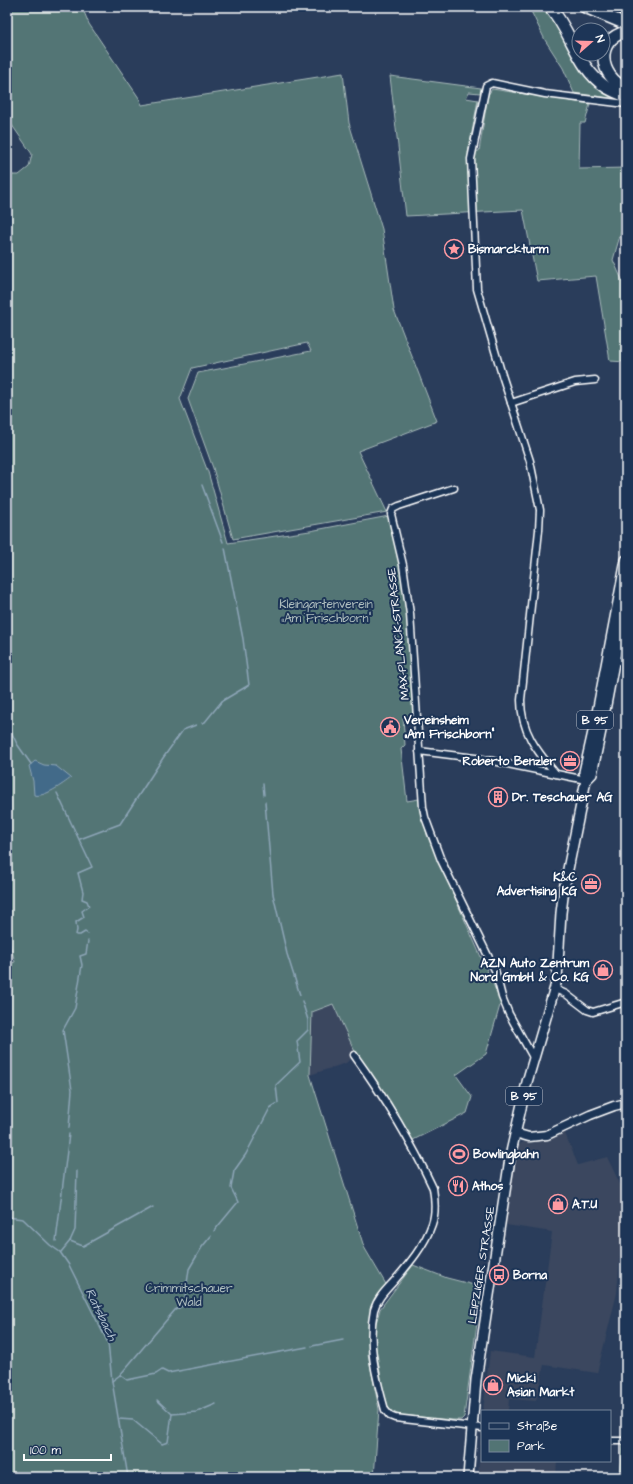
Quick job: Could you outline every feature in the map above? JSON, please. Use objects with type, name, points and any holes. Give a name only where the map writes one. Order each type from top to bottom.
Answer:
[{"type":"highway","points":[[550,7],[560,20],[582,62],[591,73],[606,86],[626,96]]},
{"type":"highway","points":[[585,7],[626,24]]},
{"type":"highway","points":[[620,7],[626,9]]},
{"type":"highway","points":[[626,32],[618,34],[610,40],[605,49],[604,58],[605,68],[609,76],[616,83],[626,88]]},
{"type":"main road","name":"LEIPZIGER STRASSE","points":[[610,660],[626,560]]},
{"type":"main road","name":"LEIPZIGER STRASSE","points":[[468,1477],[477,1374],[503,1198],[515,1133],[534,1058],[555,990],[559,971],[561,913],[564,889],[586,780],[584,772],[626,599]]},
{"type":"main road","points":[[515,1133],[529,1137],[540,1137],[590,1115],[626,1103]]},
{"type":"street","points":[[556,774],[530,739],[521,713],[521,700],[540,510],[530,461],[477,289],[471,159],[486,86],[492,83],[545,94],[626,104]]},
{"type":"street","points":[[511,403],[575,382],[595,380]]},
{"type":"street","name":"MAX-PLANCK-STRASSE","points":[[454,488],[399,506],[393,509],[391,514],[403,565],[410,614],[423,807],[441,860],[495,970],[502,997],[509,1014],[534,1058]]},
{"type":"street","points":[[610,660],[626,662]]},
{"type":"street","points":[[419,751],[484,759],[586,780]]},
{"type":"street","points":[[555,990],[566,994],[587,1010],[593,1012],[626,1002]]},
{"type":"street","points":[[354,1055],[386,1100],[404,1131],[433,1188],[435,1198],[433,1224],[425,1239],[404,1269],[380,1298],[374,1309],[371,1343],[385,1410],[390,1416],[395,1418],[481,1428]]},
{"type":"street","points":[[611,1441],[626,1441]]},
{"type":"shaded area","points":[[35,761],[44,765],[56,766],[71,778],[48,793],[34,795],[33,781],[29,766]]},
{"type":"shaded area","points":[[333,1004],[356,1054],[346,1063],[310,1075],[312,1012]]},
{"type":"shaded area","points":[[564,1131],[578,1165],[607,1157],[625,1194],[617,1293],[597,1373],[544,1365],[536,1401],[509,1399],[508,1410],[483,1410],[490,1351],[535,1357],[552,1232],[506,1225],[517,1146],[523,1142],[544,1139]]},
{"type":"shaded area","points":[[481,1433],[481,1462],[557,1462],[556,1477],[478,1477]]},
{"type":"green space","name":"Crimmitschauer Wald","points":[[7,7],[82,7],[89,24],[139,98],[142,105],[343,73],[349,123],[382,229],[394,310],[437,421],[358,451],[387,512],[233,539],[213,468],[188,399],[198,373],[311,351],[307,343],[192,368],[180,399],[208,472],[228,543],[310,531],[389,516],[404,584],[410,656],[413,717],[403,718],[405,745],[401,749],[407,801],[419,799],[427,835],[501,1002],[486,1054],[456,1075],[472,1097],[467,1113],[411,1141],[356,1054],[333,1004],[312,1012],[310,1075],[364,1247],[387,1286],[373,1308],[368,1354],[379,1409],[374,1477],[7,1477],[7,1362],[11,1360],[7,1352],[7,965],[15,962],[7,934],[7,175],[19,175],[29,167],[32,154],[7,118]]},
{"type":"green space","points":[[529,7],[545,7],[571,40],[571,62],[589,62],[617,97],[617,99],[574,93],[563,68],[545,40]]},
{"type":"green space","points":[[390,76],[481,88],[480,93],[469,92],[466,98],[478,100],[468,153],[479,151],[488,95],[492,89],[590,104],[585,123],[580,123],[579,169],[626,168],[626,215],[613,260],[623,282],[626,283],[626,362],[610,361],[596,276],[537,281],[523,210],[406,216]]},
{"type":"green space","points":[[413,1265],[447,1278],[482,1287],[464,1417],[461,1420],[399,1415],[390,1410],[385,1402],[375,1342],[375,1327],[380,1309]]},
{"type":"green space","points":[[626,1444],[626,1477],[620,1477],[623,1445]]},
{"type":"waterway","points":[[202,485],[223,542]]},
{"type":"waterway","points":[[202,723],[205,722],[222,701],[249,685],[243,639],[225,548]]},
{"type":"waterway","points":[[7,723],[17,744],[31,764]]},
{"type":"waterway","points":[[80,839],[120,824],[183,730],[196,725]]},
{"type":"waterway","points":[[263,784],[264,795]]},
{"type":"waterway","points":[[57,793],[92,867],[78,873],[83,892],[82,899],[87,901],[89,906],[82,911],[84,917],[76,922],[76,935],[80,935],[85,932],[88,934]]},
{"type":"waterway","points":[[265,802],[273,894],[287,954],[300,995]]},
{"type":"waterway","points":[[69,1128],[72,1090],[63,1030],[75,1008],[82,965],[80,956],[86,954],[88,941]]},
{"type":"waterway","points":[[214,1231],[238,1202],[231,1188],[234,1171],[246,1154],[270,1108],[278,1103],[276,1085],[300,1062],[297,1041],[308,1030],[308,1020],[302,1001]]},
{"type":"waterway","points":[[56,1241],[69,1134]]},
{"type":"waterway","points":[[70,1241],[75,1230],[77,1171]]},
{"type":"waterway","points":[[61,1252],[70,1241],[83,1246],[153,1207]]},
{"type":"waterway","name":"Ratsbach","points":[[7,1217],[23,1219],[50,1245],[60,1252],[69,1265],[108,1343],[112,1381],[128,1477]]},
{"type":"waterway","points":[[112,1381],[120,1375],[175,1310],[184,1305],[189,1269],[202,1247],[211,1236]]},
{"type":"waterway","points":[[312,1346],[343,1340]]},
{"type":"waterway","points":[[120,1375],[127,1380],[156,1374],[162,1370],[168,1373],[307,1347]]},
{"type":"waterway","points":[[157,1400],[172,1414],[197,1412],[216,1404]]},
{"type":"waterway","points":[[119,1419],[133,1420],[162,1444],[168,1442],[172,1414]]},
{"type":"place","name":"Bismarckturm","points":[[454,249]]},
{"type":"place","name":"Vereinsheim „Am Frischborn“","points":[[390,727]]},
{"type":"place","name":"Roberto Benzler","points":[[570,761]]},
{"type":"place","name":"Dr. Teschauer AG","points":[[498,797]]},
{"type":"place","name":"K&C Advertising KG","points":[[591,884]]},
{"type":"place","name":"AZN Auto Zentrum Nord GmbH & Co. KG","points":[[603,970]]},
{"type":"place","name":"Bowlingbahn","points":[[459,1154]]},
{"type":"place","name":"Athos","points":[[458,1186]]},
{"type":"place","name":"A.T.U","points":[[558,1204]]},
{"type":"place","name":"Borna","points":[[499,1275]]},
{"type":"place","name":"Micki Asian Markt","points":[[493,1385]]},
{"type":"park label","name":"Kleingartenverein „Am Frischborn“","points":[[326,611]]}]
